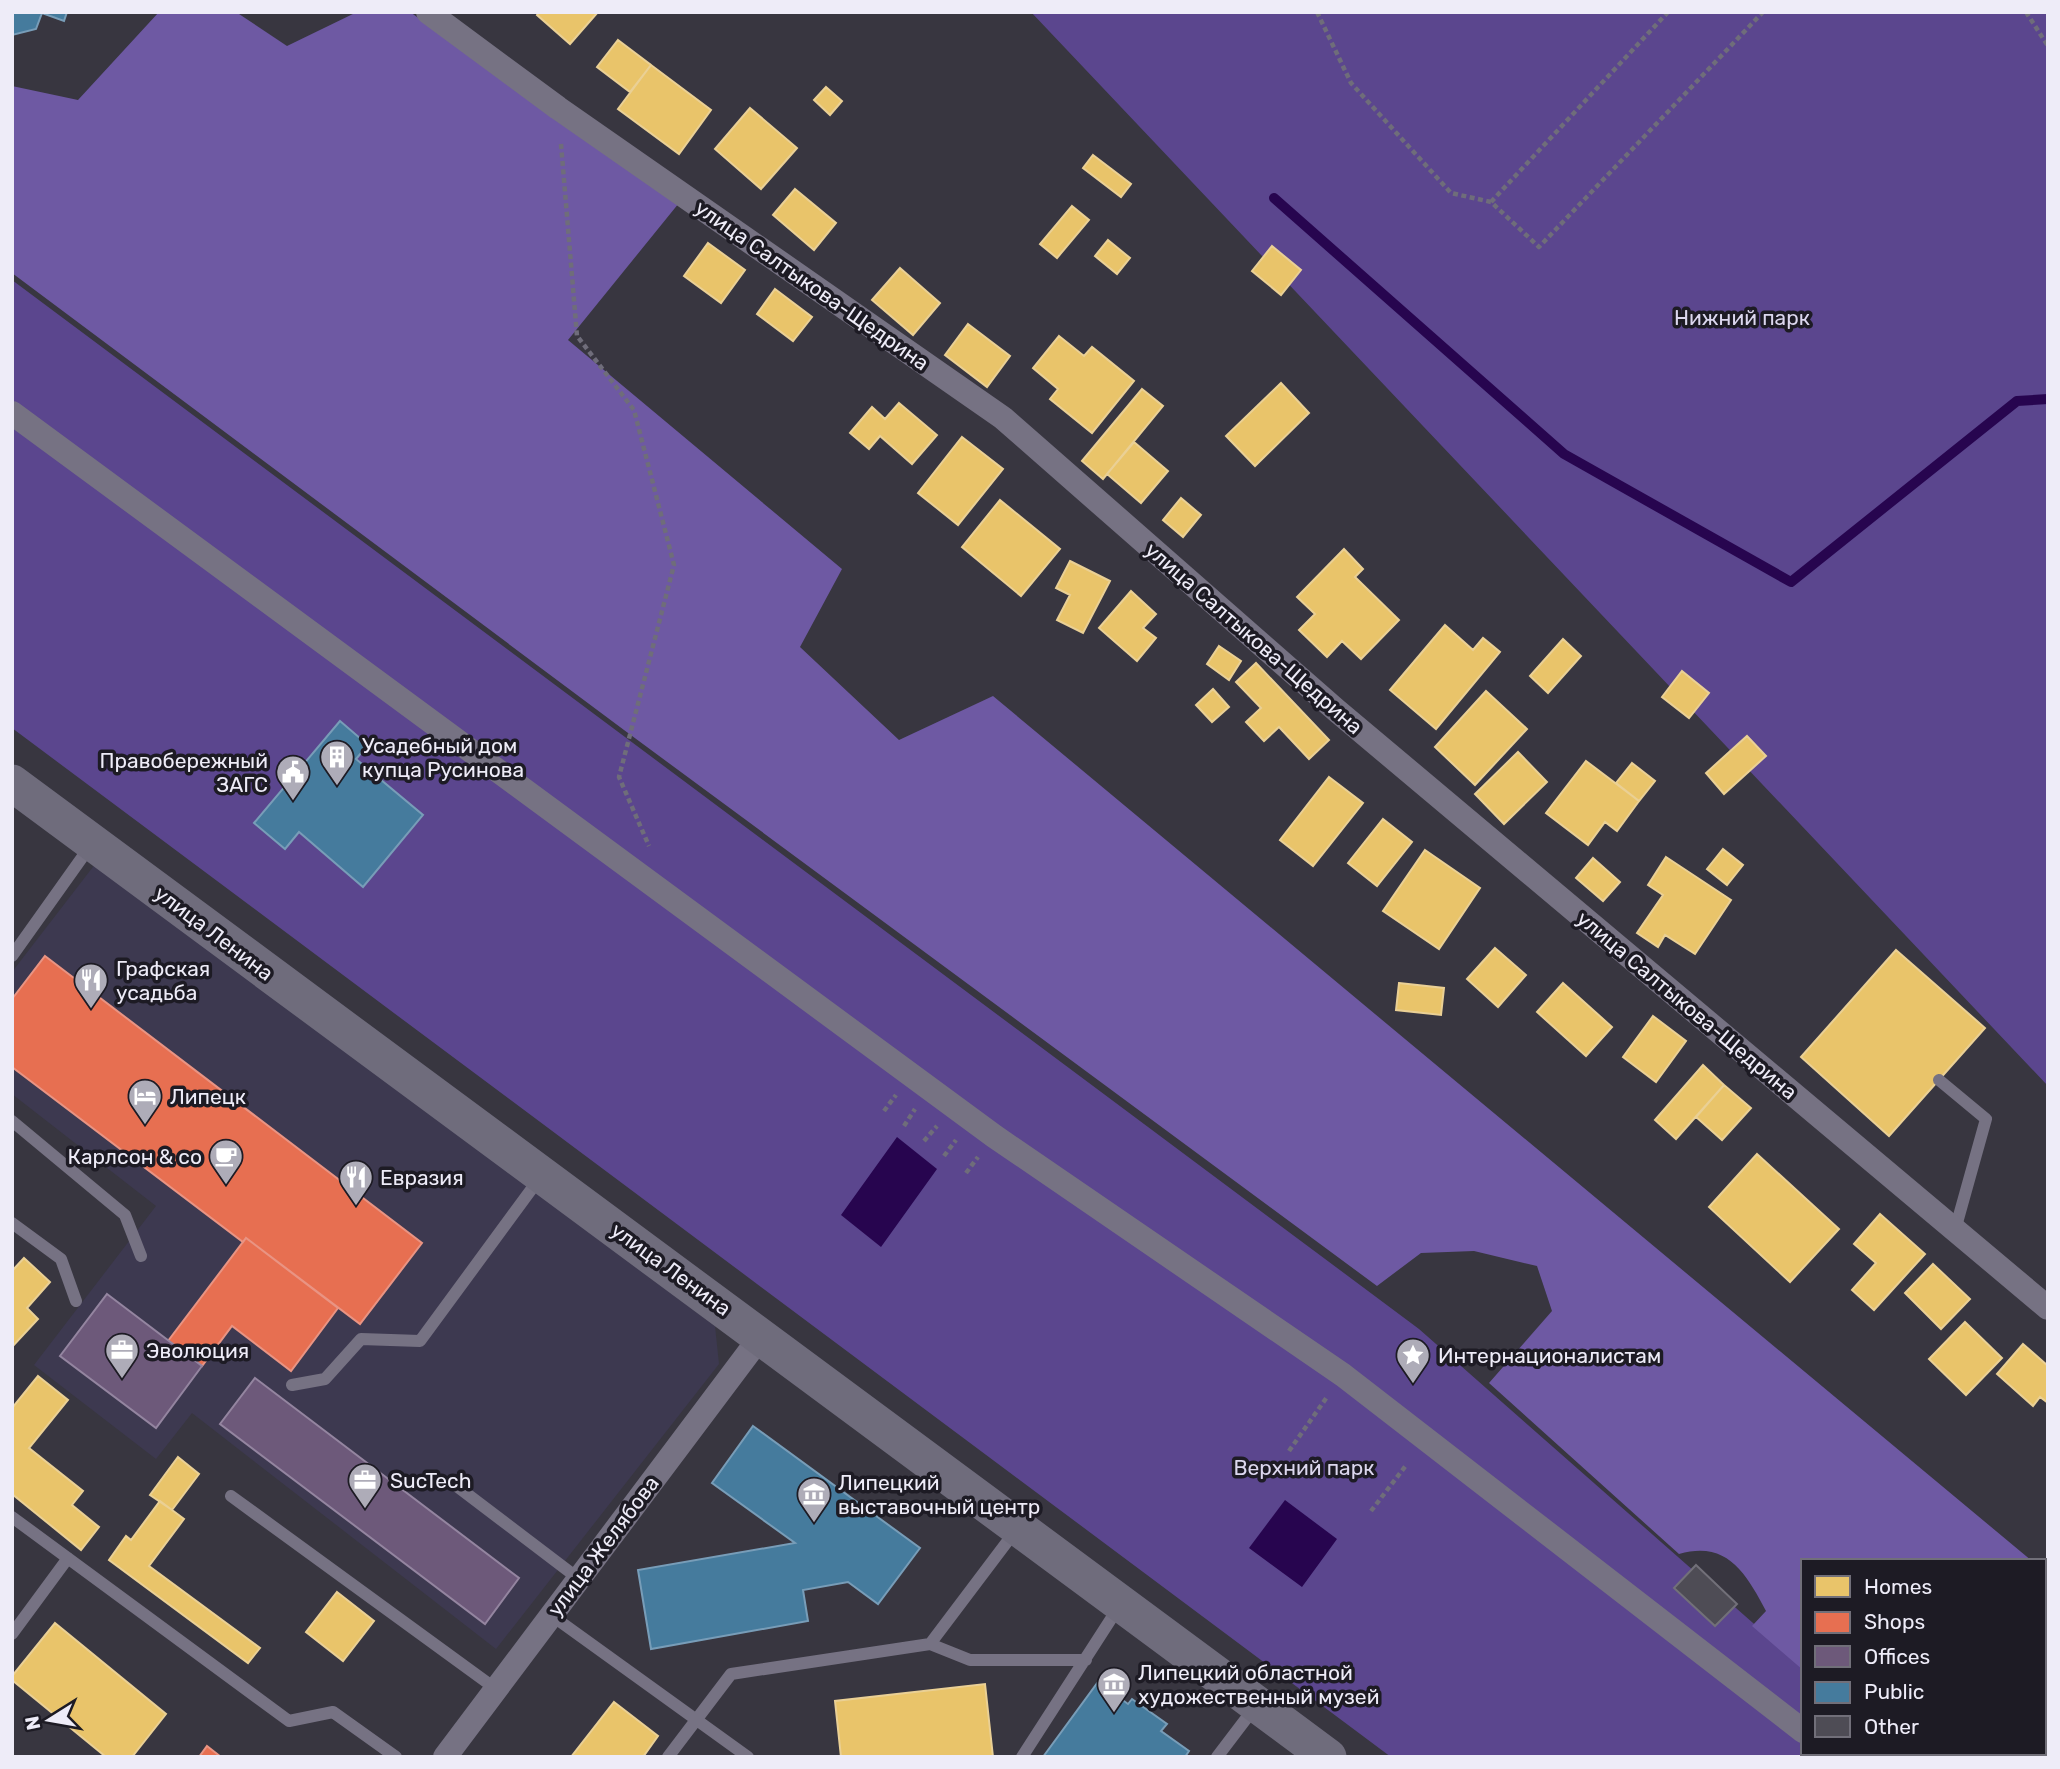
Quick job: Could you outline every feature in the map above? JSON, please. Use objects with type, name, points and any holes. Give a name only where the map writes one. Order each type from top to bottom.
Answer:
[{"type":"street","name":"улица Салтыкова-Щедрина","points":[[428,12],[558,108],[1003,418],[1336,710],[2048,1308]]},
{"type":"street","points":[[12,412],[994,1136],[1353,1383],[1801,1729]]},
{"type":"street","name":"улица Ленина","points":[[12,783],[1122,1601],[1328,1757]]},
{"type":"street","name":"улица Желябова","points":[[445,1757],[762,1335]]},
{"type":"lane","points":[[12,956],[93,842]]},
{"type":"lane","points":[[1940,1080],[1986,1119],[1955,1230]]},
{"type":"lane","points":[[12,1121],[125,1215],[141,1256]]},
{"type":"lane","points":[[292,1385],[325,1379],[361,1339],[420,1341],[542,1176]]},
{"type":"lane","points":[[12,1223],[61,1259],[76,1301]]},
{"type":"lane","points":[[450,1481],[579,1579]]},
{"type":"lane","points":[[231,1496],[496,1689]]},
{"type":"lane","points":[[12,1517],[289,1721],[333,1712],[396,1757]]},
{"type":"lane","points":[[930,1644],[1019,1527]]},
{"type":"lane","points":[[12,1634],[68,1558]]},
{"type":"lane","points":[[1022,1757],[1122,1601]]},
{"type":"lane","points":[[551,1615],[748,1757]]},
{"type":"lane","points":[[668,1757],[731,1674],[930,1644],[970,1660],[1086,1660]]},
{"type":"lane","points":[[1217,1757],[1257,1704]]},
{"type":"path","points":[[1317,12],[1350,83],[1451,193],[1491,202],[1539,247],[1763,12]]},
{"type":"path","points":[[1491,202],[1668,12]]},
{"type":"path","points":[[2026,12],[2048,46]]},
{"type":"path","points":[[558,108],[577,336],[634,411],[674,565],[619,777],[651,850]]},
{"type":"path","points":[[1289,1451],[1329,1395]]},
{"type":"path","points":[[1371,1511],[1407,1464]]},
{"type":"shaded area","points":[[159,12],[236,12],[287,46],[357,12],[410,12],[679,203],[568,340],[842,569],[800,647],[899,740],[993,696],[2030,1559],[1801,1559],[1801,1668],[1752,1626],[1766,1611],[1751,1584],[1733,1563],[1710,1552],[1679,1554],[1489,1383],[1552,1311],[1537,1266],[1474,1251],[1421,1253],[1377,1286],[624,730],[12,273],[12,86],[78,100]]},
{"type":"shaded area","points":[[96,863],[715,1326],[719,1364],[496,1649],[192,1413],[156,1459],[34,1365],[156,1206],[12,1094],[12,972]]},
{"type":"shaded area","points":[[897,1137],[937,1169],[881,1247],[841,1215]]},
{"type":"shaded area","points":[[1285,1500],[1337,1539],[1302,1587],[1249,1548]]},
{"type":"shaded area","points":[[2046,1572],[2048,1573],[2048,1757],[1901,1755],[2046,1755]]},
{"type":"green space","name":"Нижний парк","points":[[1031,12],[2048,12],[2048,1086]]},
{"type":"green space","name":"Верхний парк","points":[[12,280],[1419,1329],[1801,1665],[1801,1755],[1904,1757],[1391,1757],[12,728]]},
{"type":"building: Homes","points":[[539,12],[598,12],[570,44],[537,15]]},
{"type":"building: Homes","points":[[618,40],[651,65],[630,92],[597,67]]},
{"type":"building: Homes","points":[[651,65],[711,110],[679,154],[618,109]]},
{"type":"building: Homes","points":[[826,87],[842,101],[830,115],[814,100]]},
{"type":"building: Homes","points":[[750,108],[797,148],[761,189],[715,149]]},
{"type":"building: Homes","points":[[1093,155],[1131,184],[1121,197],[1083,168]]},
{"type":"building: Homes","points":[[795,189],[836,223],[814,250],[773,215]]},
{"type":"building: Homes","points":[[1072,206],[1089,220],[1057,258],[1040,244]]},
{"type":"building: Homes","points":[[1108,240],[1130,258],[1117,274],[1095,256]]},
{"type":"building: Homes","points":[[708,243],[745,270],[721,303],[684,276]]},
{"type":"building: Homes","points":[[1272,246],[1301,270],[1281,295],[1252,271]]},
{"type":"building: Homes","points":[[900,268],[940,303],[913,335],[872,300]]},
{"type":"building: Homes","points":[[775,289],[812,317],[793,341],[757,314]]},
{"type":"building: Homes","points":[[968,324],[1010,356],[987,387],[945,355]]},
{"type":"building: Homes","points":[[1059,336],[1084,356],[1092,347],[1134,381],[1092,433],[1050,399],[1058,389],[1033,368]]},
{"type":"building: Homes","points":[[1281,383],[1309,413],[1255,466],[1226,436]]},
{"type":"building: Homes","points":[[1142,389],[1163,406],[1103,479],[1082,461]]},
{"type":"building: Homes","points":[[899,403],[937,435],[912,464],[880,436],[869,449],[850,433],[872,407],[885,419]]},
{"type":"building: Homes","points":[[962,437],[1003,469],[958,525],[918,493]]},
{"type":"building: Homes","points":[[1134,442],[1168,471],[1141,503],[1107,474]]},
{"type":"building: Homes","points":[[1181,498],[1201,515],[1183,537],[1163,520]]},
{"type":"building: Homes","points":[[1000,500],[1060,549],[1021,596],[962,547]]},
{"type":"building: Homes","points":[[1344,549],[1363,569],[1355,577],[1399,620],[1361,659],[1342,641],[1327,657],[1299,630],[1315,614],[1297,597]]},
{"type":"building: Homes","points":[[1070,561],[1110,581],[1083,633],[1057,620],[1070,595],[1056,588]]},
{"type":"building: Homes","points":[[1131,591],[1156,614],[1143,628],[1156,638],[1137,661],[1099,628]]},
{"type":"building: Homes","points":[[1445,625],[1473,650],[1483,638],[1500,652],[1436,729],[1390,690]]},
{"type":"building: Homes","points":[[1563,639],[1581,656],[1548,693],[1530,676]]},
{"type":"building: Homes","points":[[1219,646],[1241,661],[1229,680],[1207,664]]},
{"type":"building: Homes","points":[[1256,663],[1329,740],[1309,759],[1279,727],[1264,741],[1246,722],[1261,708],[1236,682]]},
{"type":"building: Homes","points":[[1682,671],[1709,693],[1689,718],[1662,697]]},
{"type":"building: Homes","points":[[1213,689],[1229,707],[1212,722],[1196,705]]},
{"type":"building: Homes","points":[[1486,691],[1527,729],[1475,785],[1435,747]]},
{"type":"building: Homes","points":[[1747,736],[1766,756],[1724,794],[1706,773]]},
{"type":"building: Homes","points":[[1518,752],[1547,782],[1504,824],[1475,794]]},
{"type":"building: Homes","points":[[1586,761],[1639,801],[1617,831],[1605,822],[1588,845],[1546,813]]},
{"type":"building: Homes","points":[[1632,763],[1655,781],[1639,801],[1616,783]]},
{"type":"building: Homes","points":[[1329,777],[1363,803],[1313,866],[1280,840]]},
{"type":"building: Homes","points":[[1383,819],[1412,842],[1377,886],[1348,863]]},
{"type":"building: Homes","points":[[1723,849],[1743,865],[1727,885],[1707,869]]},
{"type":"building: Homes","points":[[1425,850],[1480,888],[1439,949],[1383,911]]},
{"type":"building: Homes","points":[[1666,857],[1731,900],[1695,954],[1665,935],[1658,947],[1637,933],[1663,895],[1648,885]]},
{"type":"building: Homes","points":[[1593,858],[1620,882],[1603,901],[1576,878]]},
{"type":"building: Homes","points":[[1495,948],[1526,975],[1498,1007],[1467,979]]},
{"type":"building: Homes","points":[[1896,950],[1985,1028],[1889,1136],[1801,1057]]},
{"type":"building: Homes","points":[[1399,983],[1444,988],[1441,1015],[1396,1010]]},
{"type":"building: Homes","points":[[1563,983],[1612,1027],[1586,1056],[1537,1012]]},
{"type":"building: Homes","points":[[1653,1016],[1686,1041],[1656,1082],[1623,1057]]},
{"type":"building: Homes","points":[[1703,1065],[1724,1085],[1676,1139],[1655,1120]]},
{"type":"building: Homes","points":[[1724,1085],[1751,1108],[1722,1140],[1696,1117]]},
{"type":"building: Homes","points":[[1757,1154],[1839,1229],[1790,1282],[1709,1207]]},
{"type":"building: Homes","points":[[1880,1214],[1925,1254],[1874,1310],[1852,1290],[1876,1263],[1854,1244]]},
{"type":"building: Homes","points":[[24,1258],[50,1282],[27,1308],[38,1319],[12,1347],[12,1271]]},
{"type":"building: Homes","points":[[1933,1264],[1970,1299],[1941,1329],[1905,1293]]},
{"type":"building: Homes","points":[[1965,1322],[2002,1358],[1966,1395],[1929,1359]]},
{"type":"building: Homes","points":[[2023,1344],[2048,1366],[2048,1403],[2040,1397],[2033,1406],[1997,1374]]},
{"type":"building: Homes","points":[[38,1376],[68,1400],[29,1448],[83,1491],[72,1505],[99,1527],[81,1550],[12,1494],[12,1408]]},
{"type":"building: Homes","points":[[178,1457],[199,1474],[172,1510],[150,1495]]},
{"type":"building: Homes","points":[[160,1501],[184,1519],[149,1566],[260,1648],[248,1663],[109,1560],[126,1536],[131,1540]]},
{"type":"building: Homes","points":[[337,1592],[374,1621],[343,1661],[306,1632]]},
{"type":"building: Homes","points":[[55,1623],[166,1714],[132,1757],[106,1757],[12,1680],[12,1676]]},
{"type":"building: Homes","points":[[985,1684],[993,1757],[841,1757],[835,1701]]},
{"type":"building: Homes","points":[[614,1702],[658,1736],[643,1757],[571,1757]]},
{"type":"building: Shops","points":[[45,956],[422,1243],[360,1324],[246,1238],[243,1242],[12,1067],[12,999]]},
{"type":"building: Shops","points":[[246,1238],[338,1308],[291,1371],[232,1326],[202,1366],[168,1341]]},
{"type":"building: Shops","points":[[207,1746],[221,1757],[199,1757]]},
{"type":"building: Offices","points":[[107,1294],[202,1366],[156,1428],[60,1356]]},
{"type":"building: Offices","points":[[255,1378],[519,1578],[485,1624],[220,1424]]},
{"type":"building: Public","points":[[12,12],[67,12],[64,21],[42,13],[36,29],[12,35]]},
{"type":"building: Public","name":"Усадебный дом купца Русинова","points":[[340,721],[368,745],[356,759],[423,815],[363,887],[299,832],[285,849],[254,823]]},
{"type":"building: Public","points":[[753,1426],[920,1548],[878,1604],[848,1582],[803,1590],[808,1621],[651,1649],[638,1570],[795,1543],[712,1483]]},
{"type":"building: Public","name":"Липецкий областной художественный музей","points":[[1098,1682],[1128,1704],[1132,1699],[1167,1724],[1161,1731],[1189,1751],[1185,1757],[1043,1757]]},
{"type":"building: Other","points":[[1696,1565],[1737,1604],[1715,1626],[1674,1588]]},
{"type":"waterway","points":[[1274,198],[1564,454],[1791,582],[2017,401],[2048,399]]},
{"type":"place","name":"Усадебный дом купца Русинова","points":[[337,787]]},
{"type":"place","name":"Правобережный ЗАГС","points":[[293,802]]},
{"type":"place","name":"Графская усадьба","points":[[91,1010]]},
{"type":"place","name":"Липецк","points":[[145,1126]]},
{"type":"place","name":"Карлсон & co","points":[[226,1186]]},
{"type":"place","name":"Евразия","points":[[356,1207]]},
{"type":"place","name":"Эволюция","points":[[122,1380]]},
{"type":"place","name":"Интернационалистам","points":[[1413,1385]]},
{"type":"place","name":"SucTech","points":[[365,1510]]},
{"type":"place","name":"Липецкий выставочный центр","points":[[814,1524]]},
{"type":"place","name":"Липецкий областной художественный музей","points":[[1114,1714]]}]
